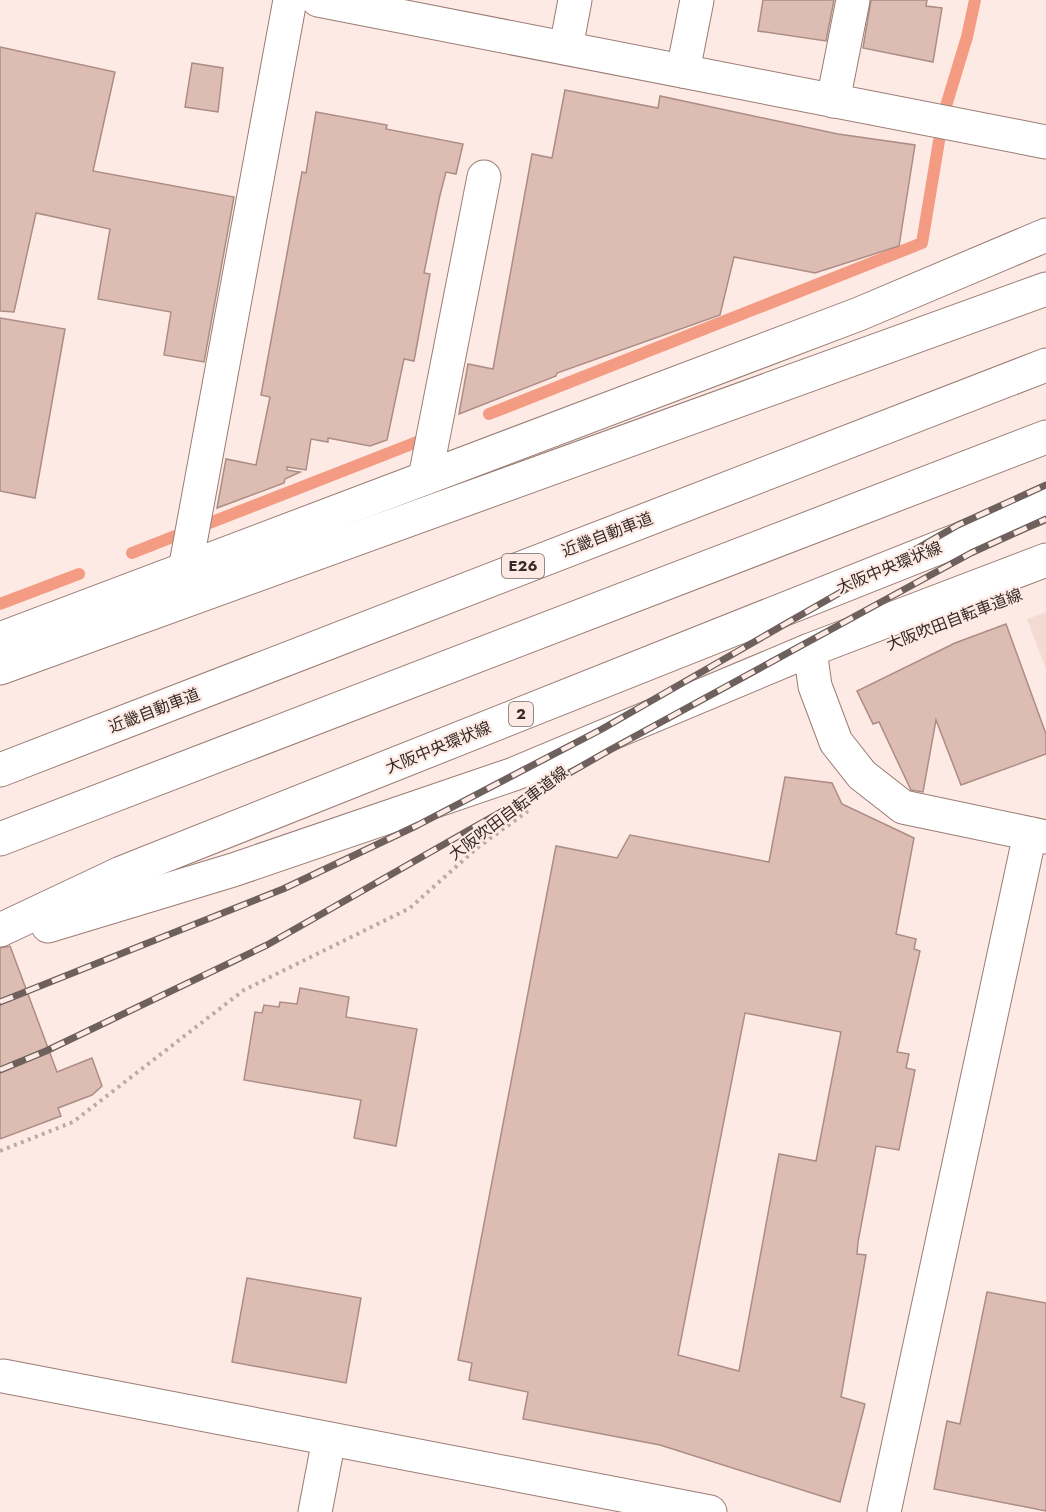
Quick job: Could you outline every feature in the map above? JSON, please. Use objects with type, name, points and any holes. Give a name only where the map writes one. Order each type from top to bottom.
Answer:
[{"type":"main road","points":[[185,570],[290,0]]},
{"type":"main road","points":[[318,0],[408,9],[566,48],[1046,142]]},
{"type":"main road","points":[[566,48],[575,0]]},
{"type":"main road","points":[[683,71],[697,0]]},
{"type":"main road","points":[[833,100],[853,0]]},
{"type":"main road","points":[[425,478],[483,177]]},
{"type":"main road","points":[[0,639],[859,314],[1046,235]]},
{"type":"main road","points":[[0,668],[1033,294]]},
{"type":"main road","name":"近畿自動車道","points":[[0,770],[1046,365]]},
{"type":"main road","points":[[0,838],[1046,437]]},
{"type":"main road","name":"大阪中央環状線","points":[[0,930],[121,873],[1046,505]]},
{"type":"main road","points":[[0,940],[233,870],[514,774],[810,650],[1046,560]]},
{"type":"main road","points":[[810,650],[815,686],[836,741],[862,775],[903,807],[1038,835],[884,1512]]},
{"type":"main road","points":[[1,1375],[710,1512]]},
{"type":"main road","points":[[315,1512],[329,1439]]},
{"type":"path","name":"大阪吹田自転車道線","points":[[0,1151],[73,1122],[244,990],[410,908],[477,848],[531,809]]},
{"type":"shaded area","points":[[1046,612],[1046,669],[1027,619]]},
{"type":"building","points":[[763,0],[834,0],[826,41],[758,31]]},
{"type":"building","points":[[871,0],[927,0],[926,6],[942,8],[933,62],[863,48]]},
{"type":"building","points":[[0,47],[115,72],[93,171],[234,197],[204,362],[164,355],[171,312],[98,299],[110,229],[36,213],[14,312],[0,311]]},
{"type":"building","points":[[192,63],[223,68],[218,112],[185,107]]},
{"type":"building","points":[[565,90],[658,108],[660,96],[838,134],[915,145],[899,246],[815,273],[734,257],[720,315],[557,373],[556,376],[459,414],[468,364],[493,369],[532,154],[552,158]]},
{"type":"building","points":[[316,112],[387,125],[386,129],[463,144],[456,174],[446,172],[440,195],[424,273],[430,274],[414,361],[404,359],[387,440],[370,446],[328,438],[328,442],[311,439],[306,470],[287,467],[287,470],[300,472],[285,479],[284,483],[217,508],[226,459],[256,465],[270,397],[261,395],[302,172],[306,173]]},
{"type":"building","points":[[0,318],[65,329],[35,498],[0,491]]},
{"type":"building","points":[[1006,624],[1046,734],[1046,754],[961,785],[936,720],[923,792],[911,790],[879,722],[873,724],[857,691],[955,643]]},
{"type":"building","points":[[785,777],[832,783],[842,804],[914,838],[896,934],[916,939],[914,949],[920,951],[897,1052],[909,1054],[906,1068],[915,1070],[899,1150],[876,1146],[858,1242],[857,1254],[866,1255],[841,1397],[865,1404],[840,1502],[660,1445],[523,1419],[528,1392],[469,1380],[472,1363],[458,1360],[556,846],[617,858],[630,835],[769,862]],"holes":[[[745,1013],[841,1032],[816,1161],[779,1154],[739,1371],[678,1355]]]},
{"type":"building","points":[[10,946],[57,1072],[92,1058],[102,1086],[92,1095],[58,1108],[61,1116],[0,1139],[0,948]]},
{"type":"building","points":[[300,988],[349,997],[346,1017],[417,1029],[396,1146],[354,1138],[361,1100],[244,1080],[255,1012],[262,1013],[264,1005],[279,1007],[280,1002],[297,1004]]},
{"type":"building","points":[[247,1278],[361,1298],[346,1383],[232,1362]]},
{"type":"building","points":[[987,1292],[1046,1303],[1046,1511],[934,1489],[947,1421],[960,1424]]},
{"type":"waterway","points":[[946,106],[967,37],[975,0]]},
{"type":"waterway","points":[[489,414],[922,243],[939,141]]},
{"type":"waterway","points":[[207,524],[417,442]]},
{"type":"waterway","points":[[132,553],[175,536]]},
{"type":"waterway","points":[[0,604],[79,574]]},
{"type":"railway","points":[[0,1002],[283,889],[418,825],[602,729],[958,525],[1046,485]]},
{"type":"railway","points":[[0,1070],[46,1051],[267,945],[608,751],[971,553],[1046,519]]}]
